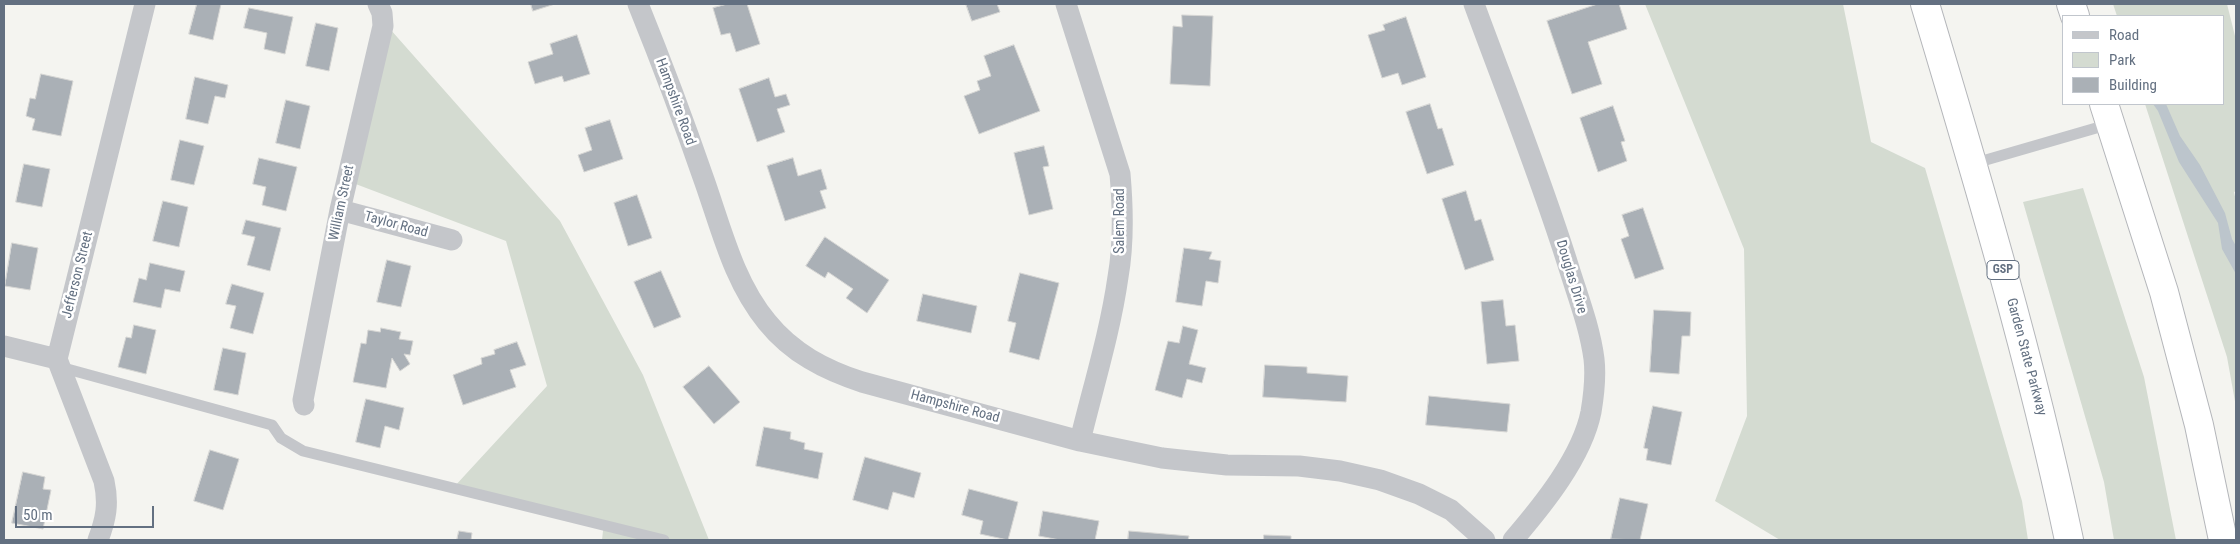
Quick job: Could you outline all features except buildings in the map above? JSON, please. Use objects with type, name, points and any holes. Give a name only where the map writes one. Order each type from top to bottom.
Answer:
[{"type":"highway","name":"Garden State Parkway","points":[[1925,4],[2026,357],[2069,540]]},
{"type":"highway","points":[[2108,114],[2164,292],[2199,425],[2223,540]]},
{"type":"street","name":"Jefferson Street","points":[[58,363],[145,4]]},
{"type":"street","name":"William Street","points":[[304,405],[303,400],[340,210],[383,26],[382,13],[378,4]]},
{"type":"street","name":"Hampshire Road","points":[[638,4],[700,168],[737,274],[750,300],[767,323],[811,361],[837,374],[1080,441],[1162,458],[1227,465],[1299,466],[1340,470],[1380,480],[1419,494],[1451,510],[1485,540]]},
{"type":"street","name":"Salem Road","points":[[1066,4],[1120,174],[1122,199],[1119,276],[1110,321],[1080,441]]},
{"type":"street","name":"Douglas Drive","points":[[1474,4],[1556,225],[1590,339],[1594,360],[1595,387],[1591,414],[1582,440],[1558,481],[1514,540]]},
{"type":"street","name":"Taylor Road","points":[[340,210],[452,240]]},
{"type":"street","points":[[4,346],[58,363],[104,481],[108,499],[107,516],[98,540]]},
{"type":"lane","points":[[1972,164],[2108,114]]},
{"type":"lane","points":[[58,363],[272,425],[281,438],[303,451],[664,540]]},
{"type":"green space","points":[[1645,4],[1843,4],[1871,142],[1925,168],[2022,501],[2028,540],[1780,540],[1715,501],[1747,416],[1744,249]]},
{"type":"green space","points":[[2113,4],[2227,4],[2236,40],[2236,191],[2234,192],[2236,201],[2236,407],[2227,357],[2145,105],[2225,105],[2225,15],[2117,15]]},
{"type":"green space","points":[[390,29],[560,221],[643,375],[709,540],[602,540],[604,522],[454,487],[547,386],[506,241],[353,183]]},
{"type":"green space","points":[[2083,188],[2144,377],[2176,540],[2114,540],[2104,482],[2023,202]]},
{"type":"shaded area","points":[[2154,105],[2166,105],[2180,136],[2200,165],[2225,213],[2232,239],[2236,246],[2236,274],[2222,249],[2218,223],[2179,162]]}]
